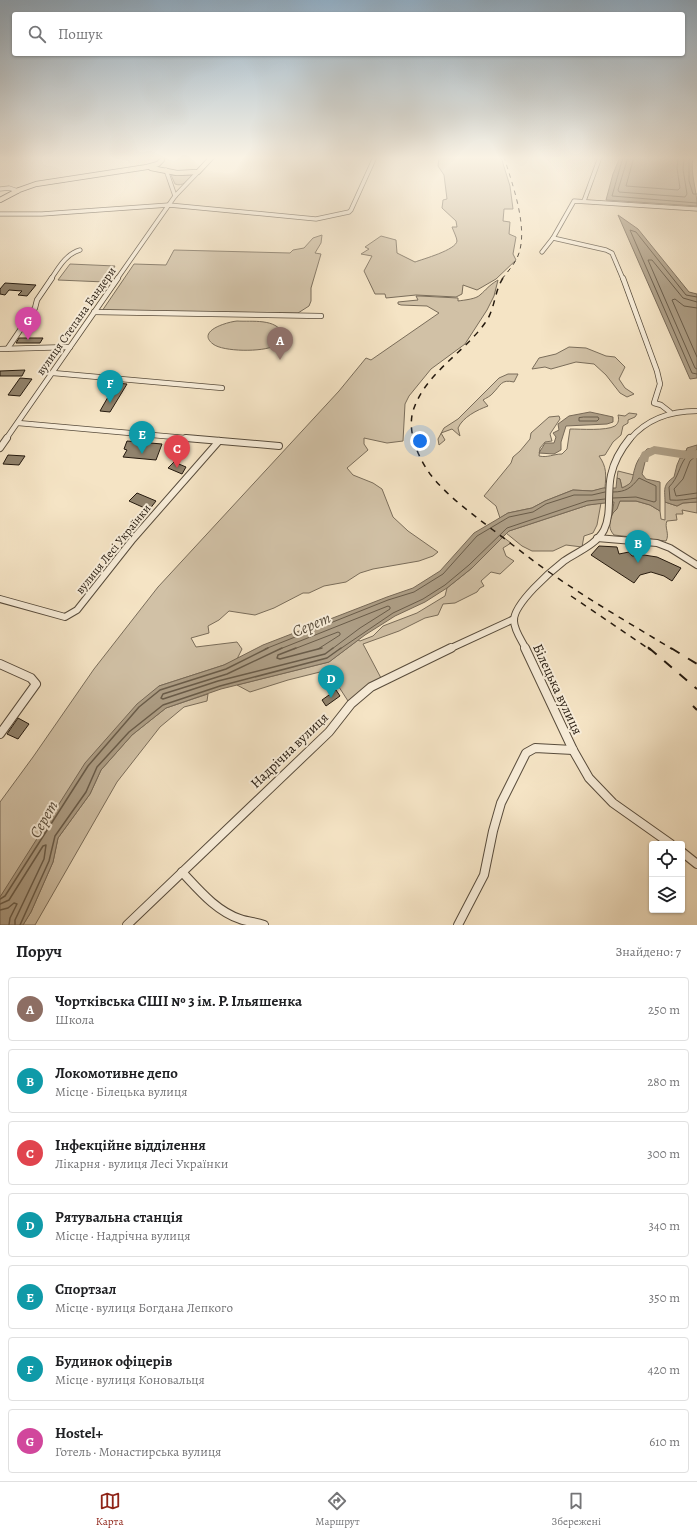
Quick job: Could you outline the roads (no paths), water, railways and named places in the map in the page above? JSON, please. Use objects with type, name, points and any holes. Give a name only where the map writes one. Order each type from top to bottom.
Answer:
[{"type":"street","name":"вулиця Степана Бандери","points":[[1,445],[53,373],[172,200]]},
{"type":"street","points":[[0,214],[42,214],[169,205],[316,219],[349,212],[353,208],[356,200]]},
{"type":"street","points":[[542,252],[553,238],[574,201],[697,209]]},
{"type":"street","points":[[553,238],[606,250],[614,256],[657,371],[660,384],[654,403],[661,405],[670,412]]},
{"type":"street","points":[[8,348],[36,308],[36,300],[66,258],[72,252],[80,250]]},
{"type":"street","points":[[94,312],[321,316]]},
{"type":"street","points":[[0,349],[70,347]]},
{"type":"street","points":[[53,373],[222,388]]},
{"type":"street","points":[[514,619],[524,600],[561,563],[597,538],[603,532],[612,475],[621,450],[631,435],[649,422],[670,412],[688,410],[697,411]]},
{"type":"street","points":[[18,423],[280,446]]},
{"type":"street","name":"вулиця Лесі Українки","points":[[0,599],[65,617],[77,610],[133,540],[219,441]]},
{"type":"street","points":[[597,538],[657,543],[670,548],[697,565]]},
{"type":"street","name":"Білецька вулиця","points":[[514,619],[516,630],[573,750],[588,778],[600,792],[613,803],[667,841]]},
{"type":"street","name":"Надрічна вулиця","points":[[127,925],[329,732],[351,704],[371,687],[496,626],[514,619]]},
{"type":"street","points":[[0,664],[31,678],[36,682],[35,686],[0,734]]},
{"type":"street","points":[[458,925],[484,875],[493,831],[501,803],[526,753],[535,748],[573,750]]},
{"type":"street","points":[[685,854],[697,864]]},
{"type":"street","points":[[182,872],[202,894],[230,915],[243,921],[264,925]]},
{"type":"water","points":[[609,200],[697,200],[697,206]]},
{"type":"water","points":[[618,215],[638,229],[689,292],[697,294],[697,378],[690,379]]},
{"type":"water","points":[[590,412],[613,417],[613,422],[607,424],[566,426],[561,442],[561,450],[554,454],[539,453],[545,443],[554,443],[556,437],[553,433],[559,430],[558,424],[569,416]]},
{"type":"water","points":[[697,445],[697,502],[683,503],[677,506],[665,502],[666,485],[674,477],[680,458],[683,458],[677,455],[677,452],[686,451],[687,448]]},
{"type":"water","points":[[653,448],[653,452],[646,458],[642,474],[646,479],[660,482],[660,511],[650,505],[636,501],[620,501],[617,509],[612,514],[614,502],[588,505],[509,531],[472,568],[447,588],[425,602],[395,616],[365,635],[329,662],[221,689],[166,708],[132,735],[101,770],[90,794],[58,838],[53,862],[31,912],[23,925],[0,925],[0,897],[85,763],[137,704],[159,686],[224,665],[263,645],[413,588],[440,571],[474,533],[508,513],[532,508],[573,490],[592,491],[603,488],[616,488],[617,478],[620,479],[622,488],[631,482],[638,460],[647,449]]},
{"type":"waterway","name":"Серет","points":[[644,459],[645,455],[654,450],[687,455],[697,454]]},
{"type":"railway","points":[[502,279],[512,267],[519,253],[522,230],[517,200]]},
{"type":"railway","points":[[503,278],[491,312],[485,323],[435,375],[426,386],[413,411],[411,427],[421,460],[430,474],[452,497],[535,562],[610,612],[672,649]]},
{"type":"railway","points":[[571,596],[649,649]]},
{"type":"railway","points":[[649,648],[697,689]]},
{"type":"railway","points":[[671,648],[697,664]]},
{"type":"railway","points":[[693,706],[697,710]]},
{"type":"place","name":"Hostel+","points":[[28,340]]},
{"type":"place","name":"Чортківська СШІ № 3 ім. Р. Ільяшенка","points":[[280,360]]},
{"type":"place","name":"Будинок офіцерів","points":[[110,403]]},
{"type":"place","name":"Спортзал","points":[[142,454]]},
{"type":"place","name":"Інфекційне відділення","points":[[177,468]]},
{"type":"place","name":"Локомотивне депо","points":[[638,563]]},
{"type":"place","name":"Рятувальна станція","points":[[331,698]]}]
